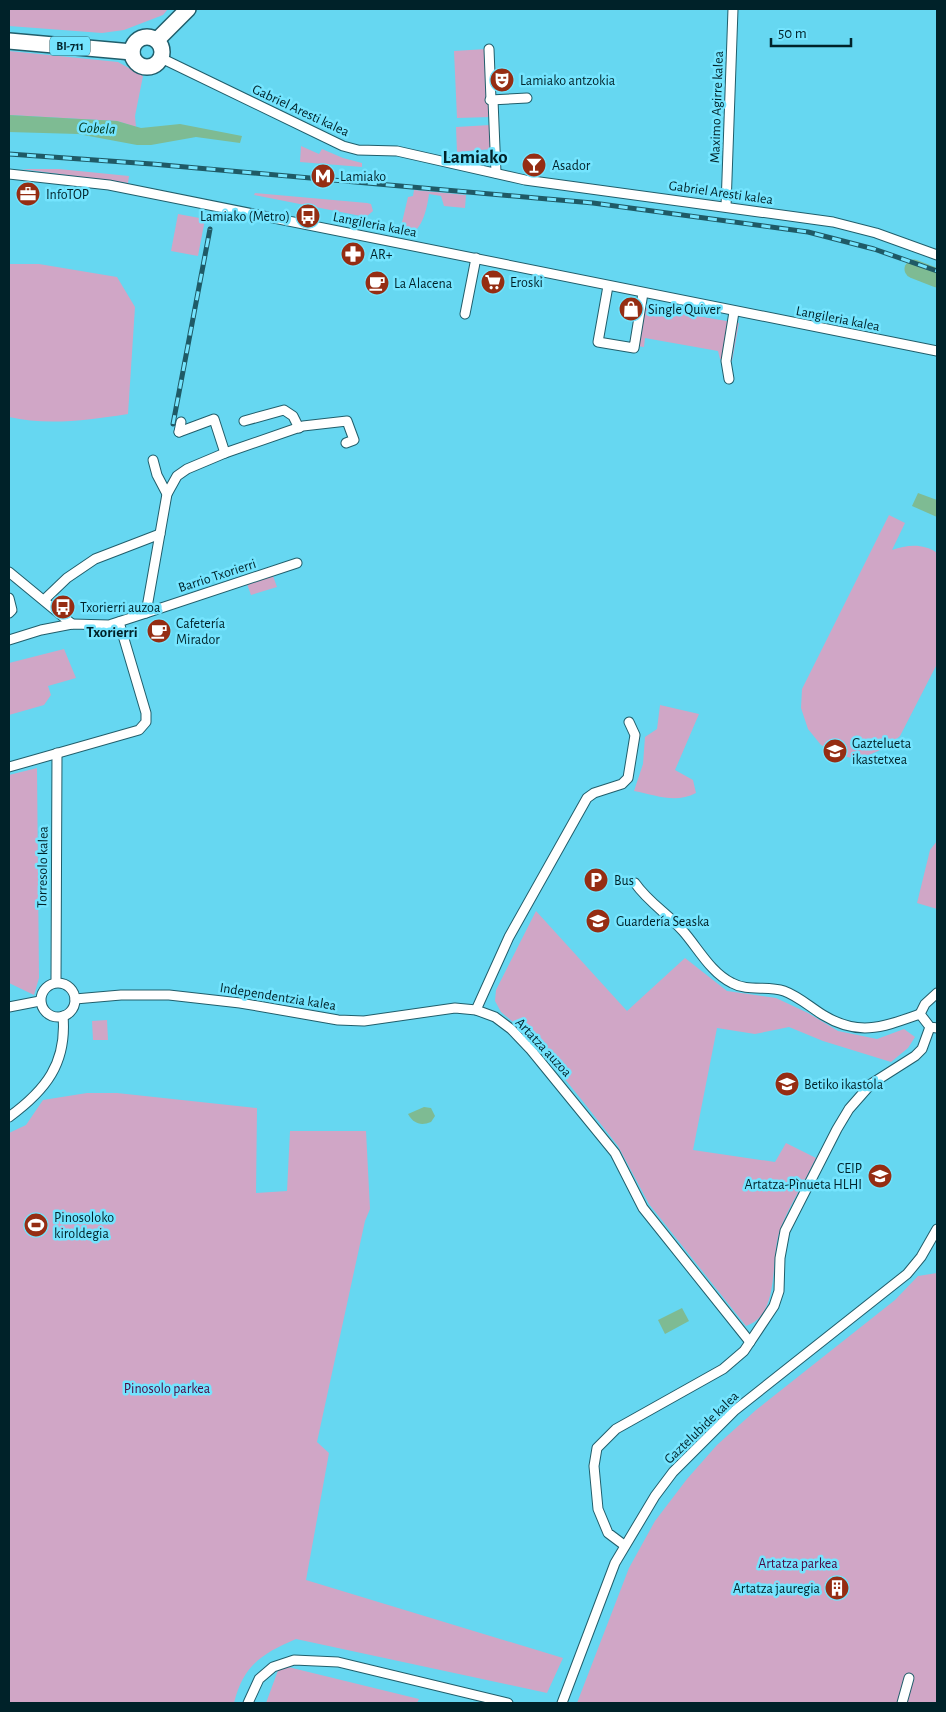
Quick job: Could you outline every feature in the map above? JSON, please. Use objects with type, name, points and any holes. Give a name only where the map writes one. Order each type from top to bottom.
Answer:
[{"type":"main road","points":[[157,40],[188,9]]},
{"type":"main road","points":[[141,38],[157,40],[162,51],[161,58],[154,65],[144,67],[135,61],[132,52],[133,46],[141,38]]},
{"type":"main road","name":"BI-711","points":[[9,41],[132,52]]},
{"type":"street","name":"Maximo Agirre kalea","points":[[726,206],[733,9]]},
{"type":"street","points":[[489,49],[496,173]]},
{"type":"street","name":"Gabriel Aresti kalea","points":[[161,58],[342,146],[358,150],[397,151],[525,180],[833,222],[876,233],[937,254]]},
{"type":"street","points":[[491,100],[527,98]]},
{"type":"street","name":"Langileria kalea","points":[[9,174],[109,185],[476,258],[734,312],[937,351]]},
{"type":"street","points":[[465,314],[476,258]]},
{"type":"street","points":[[608,286],[598,342],[634,348],[643,293]]},
{"type":"street","points":[[729,379],[726,361],[734,312]]},
{"type":"street","points":[[244,421],[284,410],[293,416],[299,428]]},
{"type":"street","points":[[177,423],[179,432],[214,419],[225,453]]},
{"type":"street","points":[[146,613],[167,494],[177,476],[187,469],[225,453],[299,428],[347,421],[354,440],[346,443]]},
{"type":"street","points":[[153,460],[157,475],[167,494]]},
{"type":"street","points":[[44,600],[67,578],[95,559],[160,534]]},
{"type":"street","name":"Barrio Txorierri","points":[[9,640],[41,630],[72,624],[109,625],[297,563]]},
{"type":"street","points":[[9,572],[72,624]]},
{"type":"street","points":[[9,598],[12,605],[12,610],[9,613]]},
{"type":"street","points":[[9,767],[139,730],[146,722],[146,713],[120,622]]},
{"type":"street","points":[[476,1010],[509,938],[587,798],[594,793],[622,784],[628,778],[635,736],[629,722]]},
{"type":"street","name":"Torresolo kalea","points":[[56,982],[57,753]]},
{"type":"street","points":[[635,883],[643,895],[682,929],[715,970],[730,982],[746,988],[784,991],[824,1016],[848,1027],[864,1030],[888,1025],[920,1014],[924,1004],[937,993]]},
{"type":"street","points":[[56,982],[71,988],[75,999],[71,1010],[63,1016],[49,1015],[40,1002],[43,991],[56,982]]},
{"type":"street","name":"Independentzia kalea","points":[[75,999],[121,995],[169,995],[248,1004],[338,1020],[358,1020],[434,1010],[476,1010]]},
{"type":"street","points":[[9,1007],[40,1002]]},
{"type":"street","name":"Artatza auzoa","points":[[476,1010],[495,1017],[531,1050],[615,1153],[642,1208],[750,1342]]},
{"type":"street","points":[[624,1545],[608,1533],[598,1509],[594,1466],[597,1448],[616,1429],[723,1369],[744,1352],[774,1306],[779,1291],[780,1258],[785,1231],[837,1129],[849,1109],[871,1084],[915,1056],[922,1049],[934,1028],[920,1014]]},
{"type":"street","points":[[9,1117],[31,1098],[56,1067],[63,1048],[63,1016]]},
{"type":"street","name":"Gaztelubide kalea","points":[[562,1703],[605,1586],[624,1545],[673,1472],[734,1411],[907,1274],[921,1257],[937,1229]]},
{"type":"street","points":[[248,1703],[259,1679],[273,1667],[294,1660],[338,1662],[508,1703]]},
{"type":"street","points":[[902,1703],[909,1678]]},
{"type":"green space","points":[[9,9],[168,9],[163,15],[124,30],[102,33],[9,26]]},
{"type":"green space","points":[[486,49],[490,117],[457,118],[454,51]]},
{"type":"green space","points":[[9,51],[118,62],[143,76],[135,116],[136,127],[117,121],[9,115]]},
{"type":"green space","points":[[490,125],[492,149],[457,152],[456,127]]},
{"type":"green space","points":[[301,146],[319,154],[322,149],[343,158],[362,163],[362,167],[300,162]]},
{"type":"green space","points":[[21,169],[59,169],[129,176],[128,183]]},
{"type":"green space","points":[[414,190],[466,195],[465,208],[444,206],[441,196],[429,194],[427,207],[418,228],[413,233],[399,235],[408,197],[413,196]]},
{"type":"green space","points":[[255,193],[367,203],[371,204],[373,211],[366,217],[254,195]]},
{"type":"green space","points":[[178,214],[205,219],[198,256],[171,251]]},
{"type":"green space","points":[[9,264],[39,264],[117,277],[135,307],[128,414],[53,422],[9,417]]},
{"type":"green space","points":[[636,306],[739,323],[732,361],[720,359],[718,351],[645,338],[644,347],[629,345]]},
{"type":"green space","points":[[889,515],[905,523],[892,550],[921,546],[937,553],[937,664],[900,736],[887,747],[869,755],[852,758],[839,755],[821,745],[808,729],[801,708],[802,689]]},
{"type":"green space","points":[[273,576],[277,587],[251,595],[247,584]]},
{"type":"green space","points":[[64,649],[76,678],[48,686],[51,695],[44,705],[9,715],[9,663]]},
{"type":"green space","points":[[660,705],[699,714],[675,770],[693,780],[696,793],[681,798],[665,798],[634,791],[643,764],[645,737],[657,729]]},
{"type":"green space","points":[[37,768],[39,978],[34,995],[9,983],[9,775]]},
{"type":"green space","points":[[937,841],[937,909],[917,903],[930,850]]},
{"type":"green space","points":[[536,911],[627,1011],[685,958],[727,991],[776,998],[808,1013],[838,1031],[877,1039],[904,1029],[915,1037],[908,1048],[891,1062],[823,1041],[789,1027],[755,1034],[717,1028],[693,1150],[775,1162],[786,1143],[816,1158],[781,1227],[773,1283],[765,1310],[757,1319],[746,1326],[649,1204],[618,1146],[530,1036],[501,1012],[495,1001],[496,990]]},
{"type":"green space","points":[[107,1020],[108,1040],[93,1040],[92,1021]]},
{"type":"green space","name":"Pinosolo parkea","points":[[87,1093],[117,1093],[257,1108],[256,1193],[287,1191],[290,1131],[366,1131],[370,1209],[365,1221],[317,1442],[329,1453],[306,1580],[563,1658],[547,1693],[296,1639],[263,1656],[248,1670],[234,1703],[9,1703],[9,1133],[26,1125],[43,1100]]},
{"type":"green space","name":"Artatza parkea","points":[[937,1273],[937,1703],[577,1703],[629,1568],[655,1521],[687,1479],[717,1445],[756,1410],[895,1300],[918,1276]]},
{"type":"green space","points":[[280,1665],[419,1699],[417,1703],[266,1703]]},
{"type":"water","name":"Gobela","points":[[9,115],[117,121],[141,128],[180,124],[242,136],[240,143],[196,137],[151,145],[137,145],[78,134],[9,132]]},
{"type":"water","points":[[918,493],[937,500],[937,517],[912,506]]},
{"type":"water","points":[[424,1107],[431,1108],[435,1116],[431,1122],[418,1123],[408,1114]]},
{"type":"water","points":[[682,1308],[689,1321],[665,1334],[658,1320]]},
{"type":"waterway","points":[[914,269],[937,278]]},
{"type":"railway","points":[[9,154],[152,164],[593,203],[808,232],[874,249],[937,271]]},
{"type":"railway","points":[[173,424],[210,229]]},
{"type":"place","name":"Lamiako antzokia","points":[[502,80]]},
{"type":"place","name":"Asador","points":[[534,165]]},
{"type":"place","name":"Lamiako","points":[[323,176]]},
{"type":"place","name":"InfoTOP","points":[[28,194]]},
{"type":"place","name":"Lamiako (Metro)","points":[[308,216]]},
{"type":"place","name":"AR+","points":[[353,254]]},
{"type":"place","name":"Eroski","points":[[493,282]]},
{"type":"place","name":"La Alacena","points":[[377,283]]},
{"type":"place","name":"Single Quiver","points":[[631,309]]},
{"type":"place","name":"Txorierri auzoa","points":[[63,607]]},
{"type":"place","name":"Cafetería Mirador","points":[[159,631]]},
{"type":"place","name":"Gaztelueta ikastetxea","points":[[835,751]]},
{"type":"place","name":"Bus","points":[[596,880]]},
{"type":"place","name":"Guardería Seaska","points":[[598,921]]},
{"type":"place","name":"Betiko ikastola","points":[[787,1084]]},
{"type":"place","name":"CEIP Artatza-Pìnueta HLHI","points":[[880,1176]]},
{"type":"place","name":"Pinosoloko kiroldegia","points":[[36,1225]]},
{"type":"place","name":"Artatza jauregia","points":[[837,1588]]},
{"type":"district","name":"Lamiako","points":[[475,156]]},
{"type":"district","name":"Txorierri","points":[[112,632]]}]
